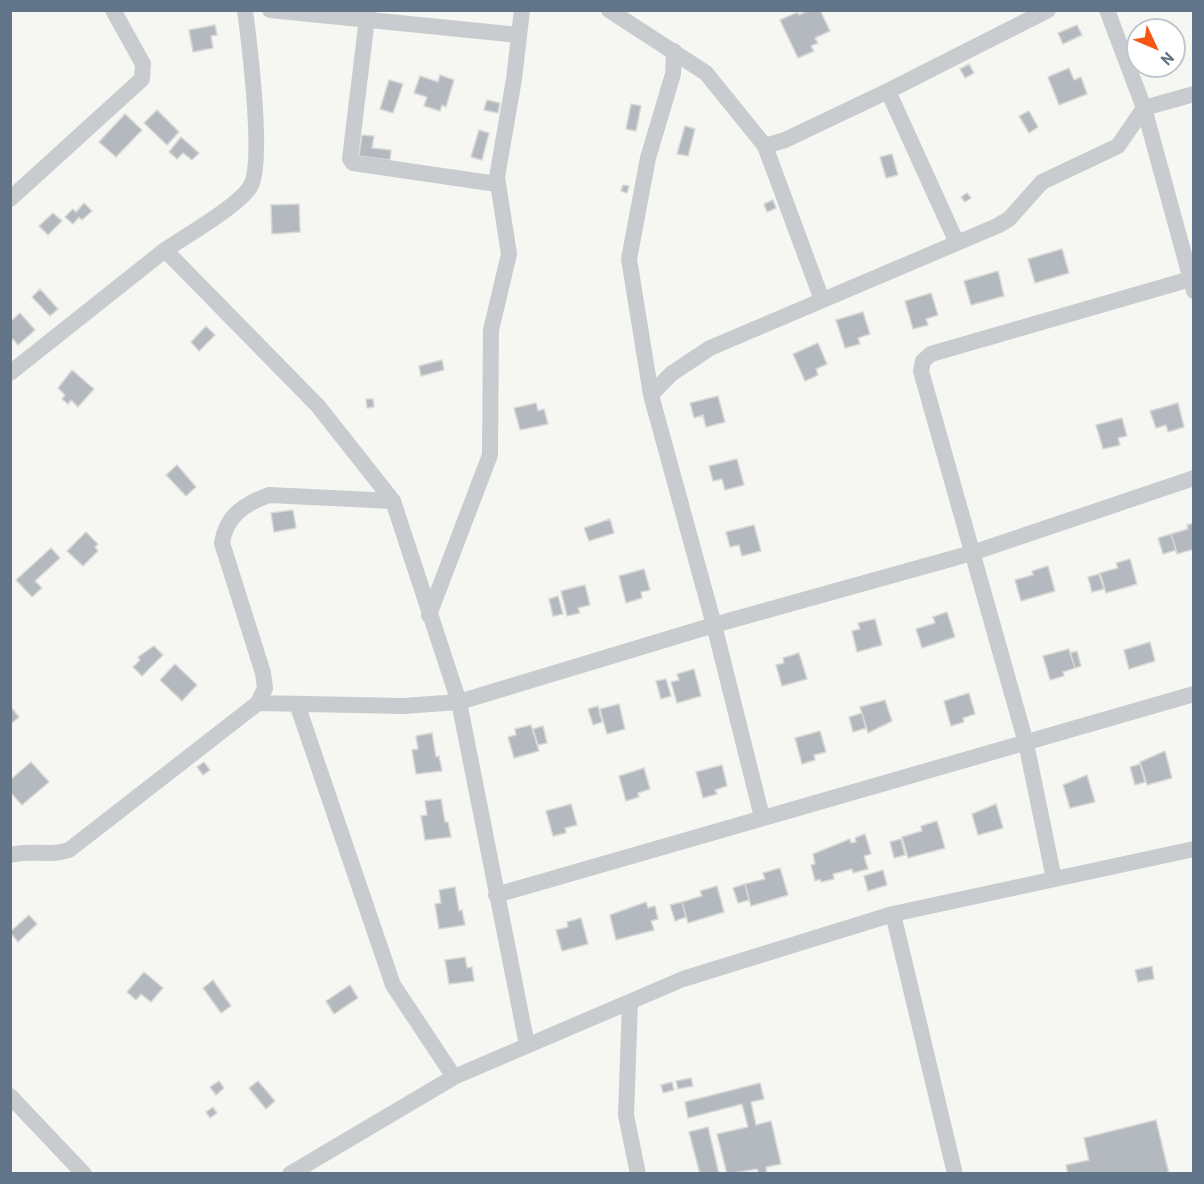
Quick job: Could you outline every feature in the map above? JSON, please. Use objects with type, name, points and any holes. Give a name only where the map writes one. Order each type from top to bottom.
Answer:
[{"type":"street","points":[[10,199],[142,79],[143,64],[113,10]]},
{"type":"street","points":[[10,373],[165,250],[240,198],[251,187],[255,171],[254,77],[245,10]]},
{"type":"street","points":[[270,10],[368,16],[519,35]]},
{"type":"street","points":[[429,615],[490,455],[492,321],[510,254],[497,184],[522,10]]},
{"type":"street","points":[[609,10],[706,73],[765,146],[822,300]]},
{"type":"street","points":[[765,146],[785,140],[888,91],[1048,10]]},
{"type":"street","points":[[1054,879],[1026,743],[921,371],[923,361],[931,354],[1192,283],[1144,108],[1107,10]]},
{"type":"street","points":[[368,16],[350,159],[353,163],[497,184]]},
{"type":"street","points":[[674,51],[673,74],[648,158],[628,259],[651,395],[714,625],[762,817]]},
{"type":"street","points":[[888,91],[957,243]]},
{"type":"street","points":[[651,395],[671,374],[710,348],[1009,219],[1042,182],[1118,146],[1144,108],[1194,94]]},
{"type":"street","points":[[165,250],[318,406],[393,501],[459,702],[527,1045]]},
{"type":"street","points":[[258,703],[403,706],[459,702],[714,625],[972,553],[1194,478]]},
{"type":"street","points":[[10,855],[22,852],[54,855],[69,850],[258,703],[265,688],[263,674],[222,543],[230,518],[252,501],[269,495],[393,501]]},
{"type":"street","points":[[496,895],[1194,694]]},
{"type":"street","points":[[297,704],[393,985],[454,1077]]},
{"type":"street","points":[[290,1173],[454,1077],[683,979],[893,914],[1194,849]]},
{"type":"street","points":[[893,914],[955,1173]]},
{"type":"street","points":[[630,1002],[626,1115],[638,1173]]},
{"type":"street","points":[[10,1096],[84,1173]]},
{"type":"building","points":[[809,10],[820,10],[830,31],[815,38],[818,43],[811,46],[814,51],[798,58],[780,20]]},
{"type":"building","points":[[215,25],[217,35],[211,36],[213,48],[193,52],[189,30]]},
{"type":"building","points":[[1077,25],[1082,35],[1063,44],[1058,33]]},
{"type":"building","points":[[969,64],[974,73],[965,78],[960,69]]},
{"type":"building","points":[[1069,68],[1074,80],[1081,77],[1087,94],[1059,105],[1048,77]]},
{"type":"building","points":[[440,75],[454,80],[446,107],[442,105],[440,111],[424,106],[427,97],[414,93],[420,76],[438,82]]},
{"type":"building","points":[[389,80],[403,84],[393,113],[380,109]]},
{"type":"building","points":[[487,100],[500,103],[498,113],[484,110]]},
{"type":"building","points":[[631,104],[641,106],[636,131],[626,129]]},
{"type":"building","points":[[157,110],[179,132],[167,145],[144,123]]},
{"type":"building","points":[[1029,111],[1038,127],[1029,133],[1019,116]]},
{"type":"building","points":[[125,114],[142,130],[116,157],[99,142]]},
{"type":"building","points":[[685,126],[695,129],[688,156],[677,154]]},
{"type":"building","points":[[479,130],[489,133],[482,160],[471,157]]},
{"type":"building","points":[[362,135],[374,136],[372,148],[391,150],[390,160],[359,156]]},
{"type":"building","points":[[181,137],[199,153],[192,160],[183,153],[177,159],[169,152]]},
{"type":"building","points":[[892,154],[898,175],[886,178],[880,157]]},
{"type":"building","points":[[623,185],[629,186],[627,193],[621,191]]},
{"type":"building","points":[[967,193],[971,198],[965,202],[961,197]]},
{"type":"building","points":[[773,200],[776,208],[767,212],[764,204]]},
{"type":"building","points":[[84,203],[92,211],[82,220],[79,217],[73,224],[65,217],[73,209],[76,212]]},
{"type":"building","points":[[299,204],[300,232],[272,234],[271,205]]},
{"type":"building","points":[[53,213],[62,221],[48,235],[39,226]]},
{"type":"building","points":[[1062,249],[1069,273],[1035,283],[1028,259]]},
{"type":"building","points":[[998,271],[1004,296],[971,305],[964,281]]},
{"type":"building","points":[[40,289],[58,309],[50,316],[32,297]]},
{"type":"building","points":[[931,293],[938,315],[926,319],[928,325],[913,329],[905,301]]},
{"type":"building","points":[[863,312],[870,334],[858,338],[860,344],[845,348],[836,320]]},
{"type":"building","points":[[20,313],[35,330],[18,345],[13,339],[10,341],[10,322]]},
{"type":"building","points":[[206,326],[215,335],[199,351],[191,342]]},
{"type":"building","points":[[818,343],[827,364],[816,369],[818,375],[805,381],[793,354]]},
{"type":"building","points":[[442,360],[444,370],[421,376],[419,366]]},
{"type":"building","points":[[72,370],[94,389],[78,407],[71,400],[68,404],[62,399],[65,395],[58,388]]},
{"type":"building","points":[[718,396],[725,422],[706,427],[703,415],[694,418],[690,403]]},
{"type":"building","points":[[366,399],[373,399],[374,407],[367,408]]},
{"type":"building","points":[[536,403],[538,411],[544,409],[548,424],[520,430],[514,408]]},
{"type":"building","points":[[1178,403],[1184,427],[1168,432],[1166,425],[1156,428],[1150,411]]},
{"type":"building","points":[[1122,418],[1127,436],[1118,438],[1120,445],[1103,449],[1096,425]]},
{"type":"building","points":[[737,459],[744,485],[725,490],[722,479],[713,481],[709,466]]},
{"type":"building","points":[[177,465],[196,487],[186,496],[166,475]]},
{"type":"building","points":[[293,510],[296,528],[274,532],[271,513]]},
{"type":"building","points":[[610,519],[614,533],[589,541],[584,528]]},
{"type":"building","points":[[1194,523],[1194,549],[1177,554],[1171,534],[1188,529],[1187,525]]},
{"type":"building","points":[[754,525],[761,551],[742,556],[739,545],[730,547],[726,532]]},
{"type":"building","points":[[86,532],[98,544],[95,547],[98,551],[83,566],[67,551]]},
{"type":"building","points":[[1171,534],[1176,550],[1163,554],[1158,538]]},
{"type":"building","points":[[51,548],[60,558],[35,581],[42,588],[32,597],[16,580]]},
{"type":"building","points":[[1130,559],[1137,584],[1106,593],[1100,573],[1118,568],[1116,563]]},
{"type":"building","points":[[1048,566],[1055,591],[1021,601],[1015,580],[1033,575],[1032,571]]},
{"type":"building","points":[[644,569],[650,590],[641,592],[642,598],[626,603],[619,576]]},
{"type":"building","points":[[1099,574],[1104,589],[1092,592],[1088,577]]},
{"type":"building","points":[[585,585],[590,605],[578,608],[580,613],[567,616],[561,591]]},
{"type":"building","points":[[558,596],[563,614],[553,616],[549,599]]},
{"type":"building","points":[[947,612],[955,637],[922,648],[916,629],[935,623],[933,617]]},
{"type":"building","points":[[875,619],[882,645],[857,652],[852,631],[860,629],[858,623]]},
{"type":"building","points":[[1150,642],[1155,661],[1129,669],[1124,650]]},
{"type":"building","points":[[154,646],[163,655],[142,676],[133,667],[140,660],[138,657]]},
{"type":"building","points":[[1069,649],[1075,668],[1063,672],[1064,676],[1050,680],[1043,656]]},
{"type":"building","points":[[1077,651],[1081,666],[1075,668],[1070,653]]},
{"type":"building","points":[[799,653],[807,679],[782,686],[776,665],[784,663],[783,658]]},
{"type":"building","points":[[175,664],[197,685],[182,701],[160,680]]},
{"type":"building","points":[[694,669],[701,696],[677,703],[671,682],[679,680],[677,674]]},
{"type":"building","points":[[666,679],[671,696],[661,699],[656,681]]},
{"type":"building","points":[[969,693],[975,714],[963,718],[964,722],[951,726],[944,701]]},
{"type":"building","points":[[885,700],[892,721],[868,733],[860,707]]},
{"type":"building","points":[[619,704],[625,729],[607,734],[600,709]]},
{"type":"building","points":[[598,706],[602,722],[593,725],[588,709]]},
{"type":"building","points":[[11,707],[19,717],[12,723],[10,721]]},
{"type":"building","points":[[862,713],[866,728],[853,732],[849,717]]},
{"type":"building","points":[[531,725],[539,751],[514,758],[508,737],[516,735],[515,729]]},
{"type":"building","points":[[543,726],[547,743],[538,745],[533,729]]},
{"type":"building","points":[[820,731],[826,752],[814,755],[815,760],[802,764],[795,738]]},
{"type":"building","points":[[432,733],[436,757],[439,756],[442,771],[416,774],[412,750],[418,749],[416,736]]},
{"type":"building","points":[[1165,751],[1172,778],[1147,785],[1140,762]]},
{"type":"building","points":[[31,762],[49,782],[22,805],[10,792],[10,780]]},
{"type":"building","points":[[204,762],[210,770],[203,775],[197,767]]},
{"type":"building","points":[[1140,764],[1145,782],[1135,785],[1130,767]]},
{"type":"building","points":[[722,765],[727,786],[715,790],[717,794],[703,798],[696,772]]},
{"type":"building","points":[[644,768],[650,789],[638,793],[639,797],[626,801],[619,776]]},
{"type":"building","points":[[1087,775],[1095,802],[1070,808],[1063,785]]},
{"type":"building","points":[[441,799],[445,822],[448,822],[451,837],[425,840],[421,816],[427,815],[425,801]]},
{"type":"building","points":[[571,804],[577,825],[565,828],[566,833],[553,836],[546,811]]},
{"type":"building","points":[[996,804],[1003,828],[978,835],[972,814]]},
{"type":"building","points":[[937,821],[945,848],[908,858],[902,837],[922,831],[921,826]]},
{"type":"building","points":[[865,834],[871,854],[864,856],[868,869],[853,873],[852,869],[833,874],[834,879],[815,881],[811,865],[815,864],[813,854],[850,839],[851,843],[856,842],[855,838]]},
{"type":"building","points":[[901,839],[905,855],[894,858],[890,842]]},
{"type":"building","points":[[780,868],[788,895],[751,906],[745,884],[765,879],[763,873]]},
{"type":"building","points":[[883,870],[887,885],[868,891],[864,876]]},
{"type":"building","points":[[745,884],[749,900],[738,903],[733,888]]},
{"type":"building","points":[[717,886],[724,912],[688,923],[682,902],[702,896],[700,891]]},
{"type":"building","points":[[455,887],[459,911],[462,910],[465,925],[439,929],[435,904],[441,903],[439,890]]},
{"type":"building","points":[[646,902],[648,908],[655,906],[658,919],[651,921],[654,930],[616,940],[610,915]]},
{"type":"building","points":[[682,902],[686,917],[675,921],[670,905]]},
{"type":"building","points":[[29,915],[37,924],[18,942],[10,932]]},
{"type":"building","points":[[581,918],[588,944],[562,951],[556,930],[568,927],[567,922]]},
{"type":"building","points":[[465,957],[467,968],[472,967],[474,981],[449,984],[445,960]]},
{"type":"building","points":[[1152,966],[1154,979],[1138,982],[1135,970]]},
{"type":"building","points":[[144,972],[163,988],[151,1002],[141,994],[136,1000],[127,992]]},
{"type":"building","points":[[213,980],[231,1006],[221,1013],[203,988]]},
{"type":"building","points":[[350,985],[358,998],[334,1014],[326,1001]]},
{"type":"building","points":[[691,1078],[693,1086],[678,1089],[676,1081]]},
{"type":"building","points":[[219,1081],[224,1088],[216,1095],[210,1087]]},
{"type":"building","points":[[258,1081],[275,1101],[266,1109],[249,1088]]},
{"type":"building","points":[[672,1082],[674,1090],[663,1093],[661,1085]]},
{"type":"building","points":[[760,1083],[764,1099],[751,1102],[756,1125],[771,1121],[781,1164],[766,1167],[767,1174],[759,1174],[757,1169],[727,1174],[717,1134],[748,1127],[742,1104],[688,1118],[685,1102]]},
{"type":"building","points":[[213,1107],[217,1113],[210,1118],[206,1112]]},
{"type":"building","points":[[1156,1120],[1169,1174],[1068,1174],[1066,1165],[1089,1160],[1084,1138]]},
{"type":"building","points":[[708,1127],[719,1174],[700,1174],[689,1132]]}]
